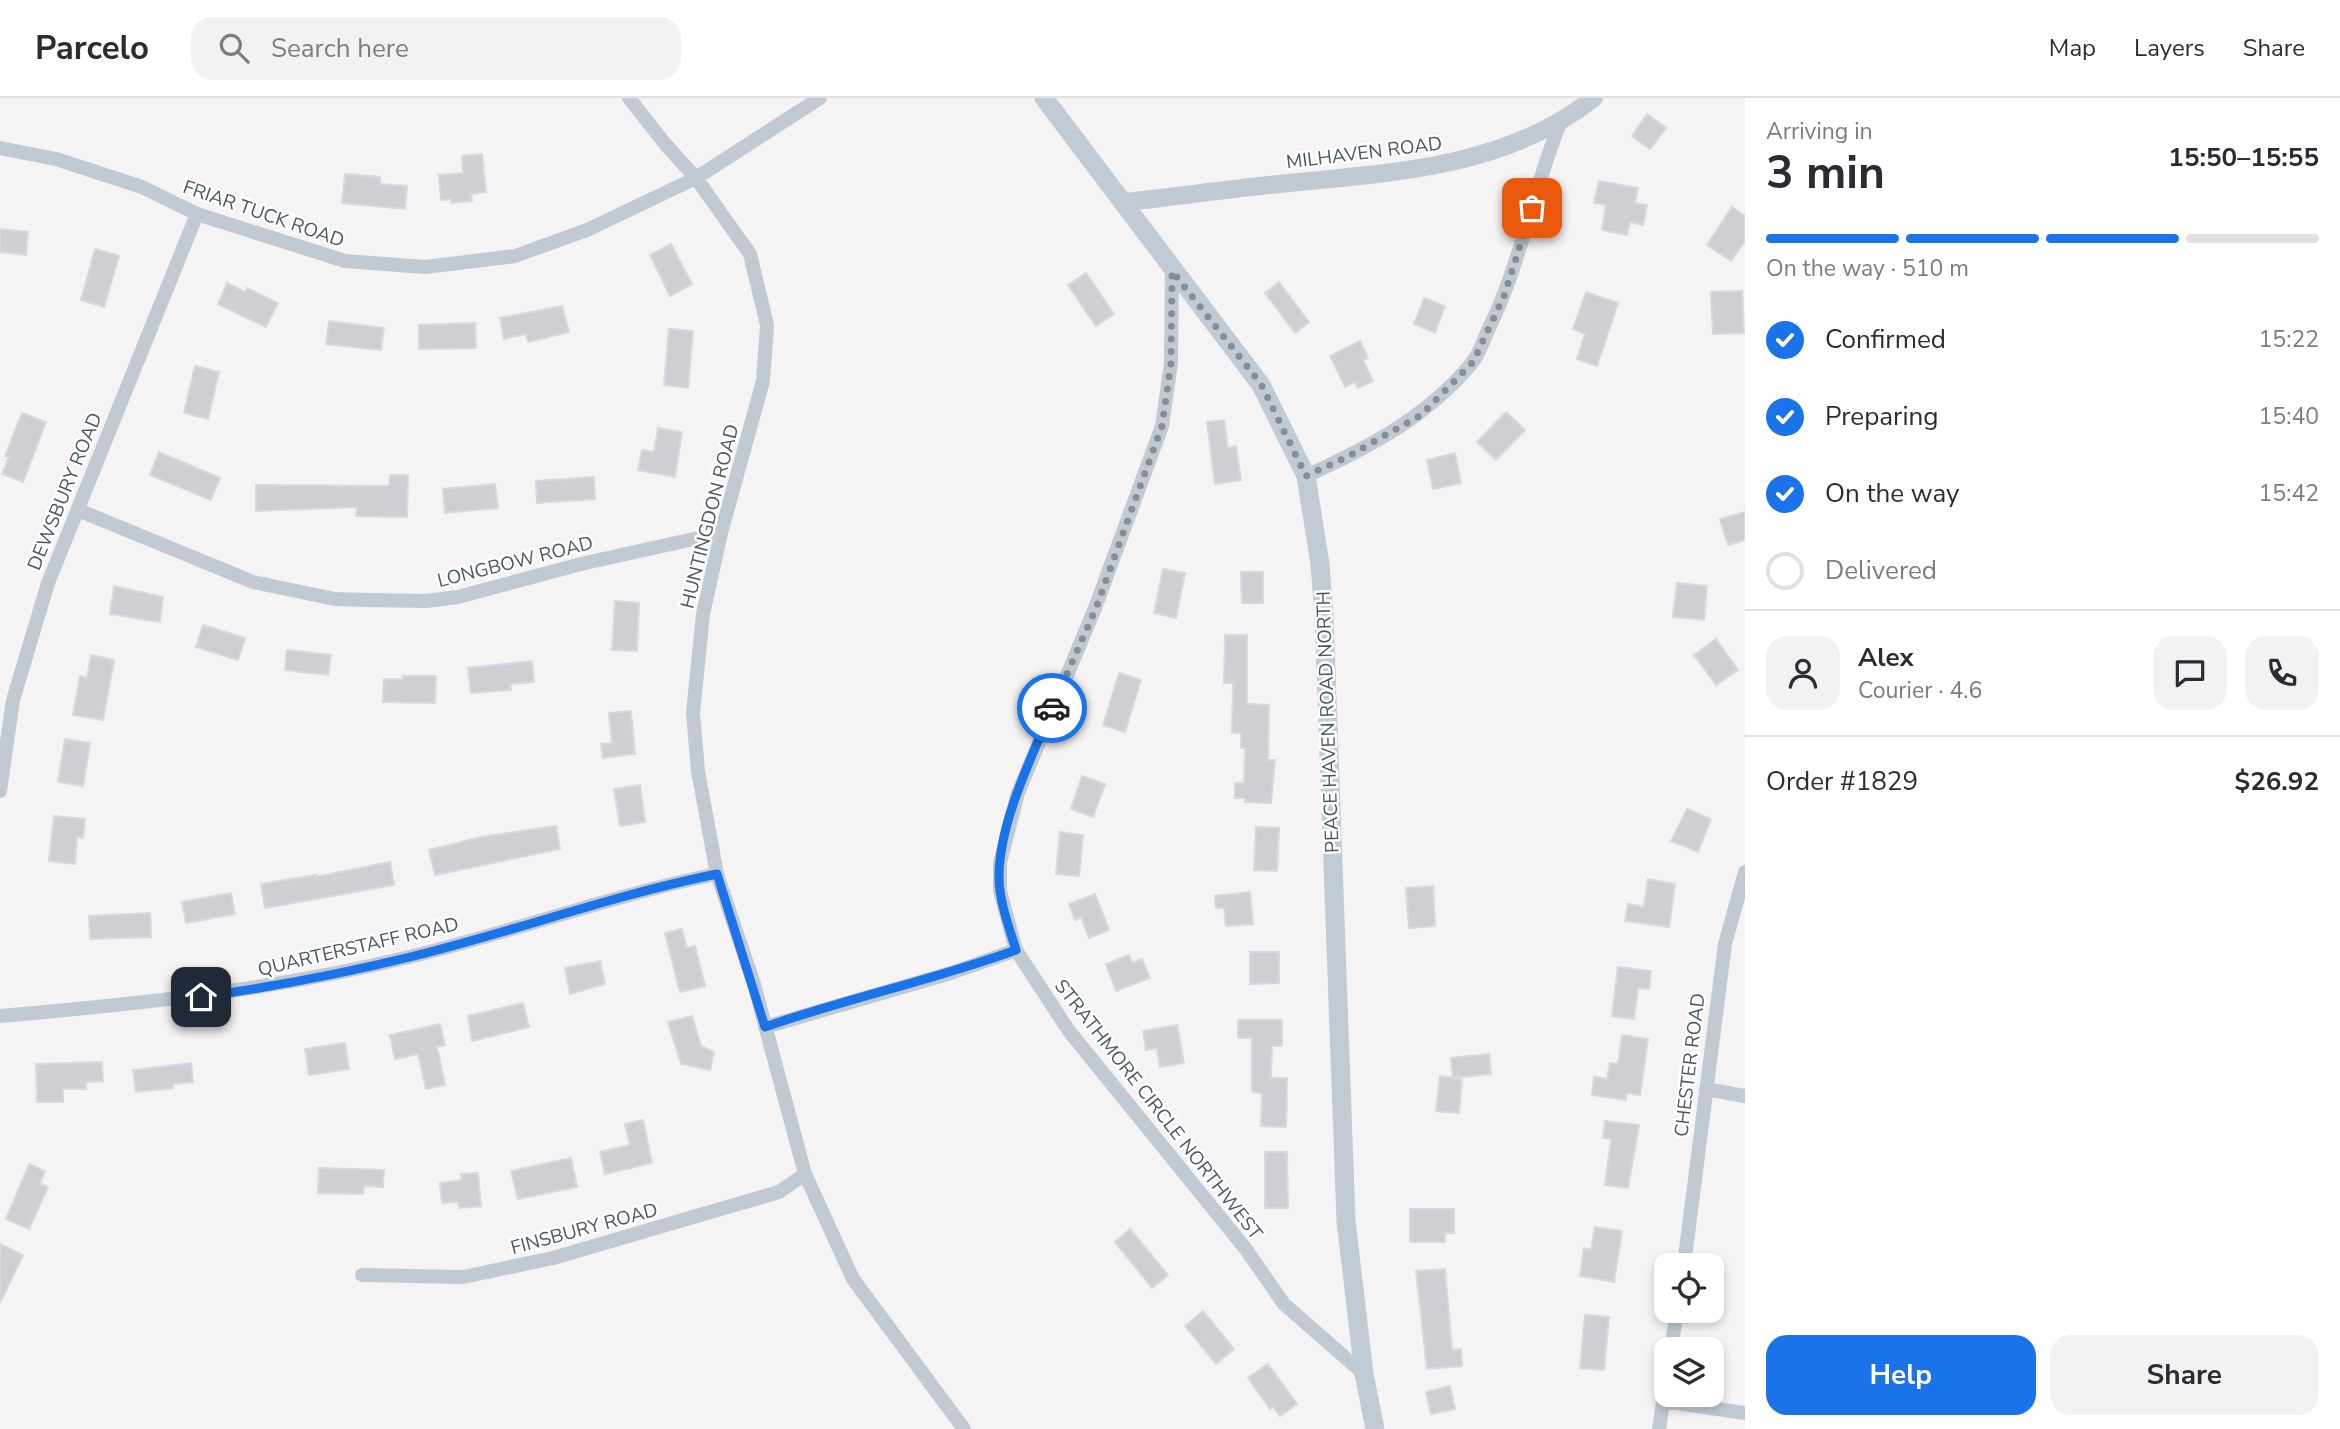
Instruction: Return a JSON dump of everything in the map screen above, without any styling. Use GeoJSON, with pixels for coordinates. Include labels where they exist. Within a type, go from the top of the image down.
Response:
{"type":"FeatureCollection","features":[{"type":"Feature","properties":{"kind":"main road","name":"PEACE HAVEN ROAD NORTH"},"geometry":{"type":"LineString","coordinates":[[1044,98],[1125,202],[1172,271],[1261,384],[1306,476],[1320,564],[1324,616],[1340,1114],[1351,1282],[1375,1429]]}},
{"type":"Feature","properties":{"kind":"street","name":"HUNTINGDON ROAD"},"geometry":{"type":"LineString","coordinates":[[629,98],[696,178],[750,254],[767,325],[763,381],[721,533],[703,614],[693,713],[698,771],[717,874],[765,1027],[805,1174],[853,1279],[964,1429]]}},
{"type":"Feature","properties":{"kind":"street","name":"FRIAR TUCK ROAD"},"geometry":{"type":"LineString","coordinates":[[0,148],[56,159],[142,187],[197,215],[345,261],[425,267],[515,256],[587,230],[696,178],[820,98]]}},
{"type":"Feature","properties":{"kind":"street","name":"MILHAVEN ROAD"},"geometry":{"type":"LineString","coordinates":[[1125,202],[1404,171],[1469,159],[1528,138],[1562,121],[1594,98]]}},
{"type":"Feature","properties":{"kind":"street"},"geometry":{"type":"LineString","coordinates":[[1306,476],[1347,457],[1421,415],[1473,362],[1504,296],[1542,168],[1562,121]]}},
{"type":"Feature","properties":{"kind":"street","name":"DEWSBURY ROAD"},"geometry":{"type":"LineString","coordinates":[[0,791],[13,700],[33,625],[197,215]]}},
{"type":"Feature","properties":{"kind":"street","name":"STRATHMORE CIRCLE NORTHWEST"},"geometry":{"type":"LineString","coordinates":[[1172,271],[1171,363],[1162,426],[1096,608],[1018,793],[1006,834],[999,877],[1016,950],[1069,1031],[1245,1248],[1284,1304],[1364,1374]]}},
{"type":"Feature","properties":{"kind":"street","name":"LONGBOW ROAD"},"geometry":{"type":"LineString","coordinates":[[78,510],[253,582],[335,599],[426,601],[458,597],[585,563],[721,533]]}},
{"type":"Feature","properties":{"kind":"street","name":"CHESTER ROAD"},"geometry":{"type":"LineString","coordinates":[[1686,1253],[1725,944],[1745,872]]}},
{"type":"Feature","properties":{"kind":"street","name":"QUARTERSTAFF ROAD"},"geometry":{"type":"LineString","coordinates":[[0,1016],[134,1004],[272,986],[410,957],[666,884],[717,874]]}},
{"type":"Feature","properties":{"kind":"street"},"geometry":{"type":"LineString","coordinates":[[765,1027],[858,998],[951,974],[1016,950]]}},
{"type":"Feature","properties":{"kind":"street"},"geometry":{"type":"LineString","coordinates":[[1706,1089],[1745,1096]]}},
{"type":"Feature","properties":{"kind":"street","name":"FINSBURY ROAD"},"geometry":{"type":"LineString","coordinates":[[362,1275],[463,1277],[553,1258],[779,1192],[805,1174]]}},
{"type":"Feature","properties":{"kind":"street"},"geometry":{"type":"LineString","coordinates":[[1659,1429],[1662,1407]]}},
{"type":"Feature","properties":{"kind":"street"},"geometry":{"type":"LineString","coordinates":[[1708,1407],[1745,1412]]}},
{"type":"Feature","properties":{"kind":"building"},"geometry":{"type":"Polygon","coordinates":[[[1647,114],[1666,128],[1650,149],[1632,136],[1647,114]]]}},
{"type":"Feature","properties":{"kind":"building"},"geometry":{"type":"Polygon","coordinates":[[[482,154],[486,192],[471,194],[472,201],[451,203],[451,199],[441,200],[439,175],[463,173],[462,156],[482,154]]]}},
{"type":"Feature","properties":{"kind":"building"},"geometry":{"type":"Polygon","coordinates":[[[345,174],[380,177],[380,184],[407,186],[405,209],[342,203],[345,174]]]}},
{"type":"Feature","properties":{"kind":"building"},"geometry":{"type":"Polygon","coordinates":[[[1599,181],[1638,188],[1635,203],[1647,205],[1643,225],[1630,222],[1627,235],[1602,230],[1606,205],[1594,203],[1599,181]]]}},
{"type":"Feature","properties":{"kind":"building"},"geometry":{"type":"Polygon","coordinates":[[[1732,207],[1745,216],[1745,241],[1731,261],[1707,245],[1732,207]]]}},
{"type":"Feature","properties":{"kind":"building"},"geometry":{"type":"Polygon","coordinates":[[[0,229],[28,232],[26,255],[0,252],[0,229]]]}},
{"type":"Feature","properties":{"kind":"building"},"geometry":{"type":"Polygon","coordinates":[[[671,244],[692,284],[670,296],[650,255],[671,244]]]}},
{"type":"Feature","properties":{"kind":"building"},"geometry":{"type":"Polygon","coordinates":[[[95,249],[119,256],[104,307],[81,300],[95,249]]]}},
{"type":"Feature","properties":{"kind":"building"},"geometry":{"type":"Polygon","coordinates":[[[1086,273],[1114,314],[1096,326],[1068,285],[1086,273]]]}},
{"type":"Feature","properties":{"kind":"building"},"geometry":{"type":"Polygon","coordinates":[[[1279,282],[1309,322],[1295,333],[1265,293],[1279,282]]]}},
{"type":"Feature","properties":{"kind":"building"},"geometry":{"type":"Polygon","coordinates":[[[227,283],[245,292],[247,288],[278,303],[266,327],[218,304],[227,283]]]}},
{"type":"Feature","properties":{"kind":"building"},"geometry":{"type":"Polygon","coordinates":[[[1742,291],[1744,333],[1713,334],[1711,292],[1742,291]]]}},
{"type":"Feature","properties":{"kind":"building"},"geometry":{"type":"Polygon","coordinates":[[[1586,292],[1618,303],[1597,366],[1577,359],[1585,334],[1573,329],[1586,292]]]}},
{"type":"Feature","properties":{"kind":"building"},"geometry":{"type":"Polygon","coordinates":[[[1424,298],[1445,306],[1435,333],[1414,324],[1424,298]]]}},
{"type":"Feature","properties":{"kind":"building"},"geometry":{"type":"Polygon","coordinates":[[[562,306],[569,332],[528,342],[526,334],[504,339],[500,318],[562,306]]]}},
{"type":"Feature","properties":{"kind":"building"},"geometry":{"type":"Polygon","coordinates":[[[329,321],[384,328],[381,350],[326,344],[329,321]]]}},
{"type":"Feature","properties":{"kind":"building"},"geometry":{"type":"Polygon","coordinates":[[[475,323],[476,348],[419,349],[419,325],[475,323]]]}},
{"type":"Feature","properties":{"kind":"building"},"geometry":{"type":"Polygon","coordinates":[[[669,329],[693,331],[688,388],[664,385],[669,329]]]}},
{"type":"Feature","properties":{"kind":"building"},"geometry":{"type":"Polygon","coordinates":[[[1360,341],[1368,358],[1363,360],[1373,381],[1358,388],[1355,382],[1345,387],[1330,356],[1360,341]]]}},
{"type":"Feature","properties":{"kind":"building"},"geometry":{"type":"Polygon","coordinates":[[[195,366],[219,372],[208,419],[184,413],[195,366]]]}},
{"type":"Feature","properties":{"kind":"building"},"geometry":{"type":"Polygon","coordinates":[[[1506,412],[1525,430],[1496,460],[1477,442],[1506,412]]]}},
{"type":"Feature","properties":{"kind":"building"},"geometry":{"type":"Polygon","coordinates":[[[22,413],[46,422],[23,482],[2,474],[9,457],[5,456],[22,413]]]}},
{"type":"Feature","properties":{"kind":"building"},"geometry":{"type":"Polygon","coordinates":[[[1224,420],[1228,448],[1236,446],[1241,480],[1215,484],[1207,422],[1224,420]]]}},
{"type":"Feature","properties":{"kind":"building"},"geometry":{"type":"Polygon","coordinates":[[[658,428],[682,432],[675,477],[638,470],[642,450],[654,452],[658,428]]]}},
{"type":"Feature","properties":{"kind":"building"},"geometry":{"type":"Polygon","coordinates":[[[159,452],[220,478],[211,500],[150,475],[159,452]]]}},
{"type":"Feature","properties":{"kind":"building"},"geometry":{"type":"Polygon","coordinates":[[[1455,453],[1461,483],[1433,489],[1427,460],[1455,453]]]}},
{"type":"Feature","properties":{"kind":"building"},"geometry":{"type":"Polygon","coordinates":[[[390,475],[408,475],[407,517],[356,516],[357,507],[256,511],[256,485],[389,486],[390,475]]]}},
{"type":"Feature","properties":{"kind":"building"},"geometry":{"type":"Polygon","coordinates":[[[594,477],[595,499],[537,503],[536,481],[594,477]]]}},
{"type":"Feature","properties":{"kind":"building"},"geometry":{"type":"Polygon","coordinates":[[[495,484],[498,508],[445,513],[443,489],[495,484]]]}},
{"type":"Feature","properties":{"kind":"building"},"geometry":{"type":"Polygon","coordinates":[[[1745,512],[1745,540],[1728,545],[1720,519],[1745,512]]]}},
{"type":"Feature","properties":{"kind":"building"},"geometry":{"type":"Polygon","coordinates":[[[1163,569],[1185,573],[1176,618],[1154,613],[1163,569]]]}},
{"type":"Feature","properties":{"kind":"building"},"geometry":{"type":"Polygon","coordinates":[[[1241,572],[1263,572],[1263,603],[1242,603],[1241,572]]]}},
{"type":"Feature","properties":{"kind":"building"},"geometry":{"type":"Polygon","coordinates":[[[1677,583],[1707,586],[1704,620],[1673,617],[1677,583]]]}},
{"type":"Feature","properties":{"kind":"building"},"geometry":{"type":"Polygon","coordinates":[[[114,586],[163,597],[160,622],[110,614],[114,586]]]}},
{"type":"Feature","properties":{"kind":"building"},"geometry":{"type":"Polygon","coordinates":[[[615,601],[639,603],[637,651],[612,650],[615,601]]]}},
{"type":"Feature","properties":{"kind":"building"},"geometry":{"type":"Polygon","coordinates":[[[203,625],[245,638],[238,660],[196,647],[203,625]]]}},
{"type":"Feature","properties":{"kind":"building"},"geometry":{"type":"Polygon","coordinates":[[[1225,635],[1247,635],[1247,704],[1269,705],[1268,760],[1275,760],[1271,803],[1245,802],[1245,798],[1235,798],[1235,783],[1244,783],[1245,748],[1241,748],[1241,733],[1232,733],[1233,683],[1224,683],[1225,635]]]}},
{"type":"Feature","properties":{"kind":"building"},"geometry":{"type":"Polygon","coordinates":[[[1716,639],[1738,670],[1716,685],[1694,655],[1716,639]]]}},
{"type":"Feature","properties":{"kind":"building"},"geometry":{"type":"Polygon","coordinates":[[[287,650],[331,655],[328,675],[285,670],[287,650]]]}},
{"type":"Feature","properties":{"kind":"building"},"geometry":{"type":"Polygon","coordinates":[[[91,655],[114,660],[103,720],[73,715],[80,676],[87,678],[91,655]]]}},
{"type":"Feature","properties":{"kind":"building"},"geometry":{"type":"Polygon","coordinates":[[[532,661],[534,682],[510,684],[511,690],[471,693],[468,668],[532,661]]]}},
{"type":"Feature","properties":{"kind":"building"},"geometry":{"type":"Polygon","coordinates":[[[1119,673],[1141,680],[1125,732],[1103,725],[1119,673]]]}},
{"type":"Feature","properties":{"kind":"building"},"geometry":{"type":"Polygon","coordinates":[[[403,676],[436,676],[435,703],[383,702],[384,679],[403,679],[403,676]]]}},
{"type":"Feature","properties":{"kind":"building"},"geometry":{"type":"Polygon","coordinates":[[[631,711],[635,754],[603,758],[601,744],[612,743],[609,713],[631,711]]]}},
{"type":"Feature","properties":{"kind":"building"},"geometry":{"type":"Polygon","coordinates":[[[65,739],[90,743],[83,786],[58,782],[65,739]]]}},
{"type":"Feature","properties":{"kind":"building"},"geometry":{"type":"Polygon","coordinates":[[[1082,776],[1105,784],[1093,817],[1071,809],[1082,776]]]}},
{"type":"Feature","properties":{"kind":"building"},"geometry":{"type":"Polygon","coordinates":[[[640,785],[645,822],[620,826],[614,789],[640,785]]]}},
{"type":"Feature","properties":{"kind":"building"},"geometry":{"type":"Polygon","coordinates":[[[1687,809],[1711,819],[1698,852],[1671,841],[1687,809]]]}},
{"type":"Feature","properties":{"kind":"building"},"geometry":{"type":"Polygon","coordinates":[[[54,816],[85,819],[83,838],[77,837],[75,864],[49,861],[54,816]]]}},
{"type":"Feature","properties":{"kind":"building"},"geometry":{"type":"Polygon","coordinates":[[[556,826],[560,849],[435,875],[429,850],[481,837],[556,826]]]}},
{"type":"Feature","properties":{"kind":"building"},"geometry":{"type":"Polygon","coordinates":[[[1256,827],[1279,828],[1277,871],[1254,870],[1256,827]]]}},
{"type":"Feature","properties":{"kind":"building"},"geometry":{"type":"Polygon","coordinates":[[[1060,832],[1083,835],[1079,876],[1056,874],[1060,832]]]}},
{"type":"Feature","properties":{"kind":"building"},"geometry":{"type":"Polygon","coordinates":[[[390,862],[394,885],[265,908],[261,884],[316,877],[390,862]]]}},
{"type":"Feature","properties":{"kind":"building"},"geometry":{"type":"Polygon","coordinates":[[[1648,879],[1675,884],[1669,927],[1625,921],[1628,904],[1644,907],[1648,879]]]}},
{"type":"Feature","properties":{"kind":"building"},"geometry":{"type":"Polygon","coordinates":[[[1433,886],[1435,926],[1409,928],[1406,888],[1433,886]]]}},
{"type":"Feature","properties":{"kind":"building"},"geometry":{"type":"Polygon","coordinates":[[[1250,892],[1253,924],[1226,926],[1224,908],[1216,908],[1215,896],[1250,892]]]}},
{"type":"Feature","properties":{"kind":"building"},"geometry":{"type":"Polygon","coordinates":[[[231,893],[235,914],[186,923],[182,902],[231,893]]]}},
{"type":"Feature","properties":{"kind":"building"},"geometry":{"type":"Polygon","coordinates":[[[1095,894],[1109,930],[1089,938],[1081,917],[1075,920],[1069,904],[1095,894]]]}},
{"type":"Feature","properties":{"kind":"building"},"geometry":{"type":"Polygon","coordinates":[[[150,913],[151,937],[90,939],[89,916],[150,913]]]}},
{"type":"Feature","properties":{"kind":"building"},"geometry":{"type":"Polygon","coordinates":[[[682,929],[687,948],[695,946],[705,986],[680,992],[665,933],[682,929]]]}},
{"type":"Feature","properties":{"kind":"building"},"geometry":{"type":"Polygon","coordinates":[[[1250,952],[1279,952],[1279,983],[1250,984],[1250,952]]]}},
{"type":"Feature","properties":{"kind":"building"},"geometry":{"type":"Polygon","coordinates":[[[1129,955],[1132,963],[1142,959],[1150,978],[1116,991],[1106,964],[1129,955]]]}},
{"type":"Feature","properties":{"kind":"building"},"geometry":{"type":"Polygon","coordinates":[[[600,961],[605,984],[570,994],[565,968],[600,961]]]}},
{"type":"Feature","properties":{"kind":"building"},"geometry":{"type":"Polygon","coordinates":[[[1618,967],[1651,971],[1649,989],[1638,988],[1634,1019],[1612,1016],[1618,967]]]}},
{"type":"Feature","properties":{"kind":"building"},"geometry":{"type":"Polygon","coordinates":[[[523,1003],[529,1027],[472,1041],[468,1016],[523,1003]]]}},
{"type":"Feature","properties":{"kind":"building"},"geometry":{"type":"Polygon","coordinates":[[[692,1016],[701,1046],[714,1052],[710,1070],[681,1064],[668,1022],[692,1016]]]}},
{"type":"Feature","properties":{"kind":"building"},"geometry":{"type":"Polygon","coordinates":[[[1238,1020],[1282,1020],[1282,1046],[1272,1046],[1271,1078],[1287,1078],[1286,1127],[1261,1126],[1262,1093],[1252,1092],[1252,1038],[1238,1038],[1238,1020]]]}},
{"type":"Feature","properties":{"kind":"building"},"geometry":{"type":"Polygon","coordinates":[[[440,1024],[445,1045],[437,1047],[445,1085],[426,1089],[418,1054],[395,1059],[390,1035],[440,1024]]]}},
{"type":"Feature","properties":{"kind":"building"},"geometry":{"type":"Polygon","coordinates":[[[1177,1025],[1184,1063],[1160,1067],[1157,1048],[1146,1050],[1143,1031],[1177,1025]]]}},
{"type":"Feature","properties":{"kind":"building"},"geometry":{"type":"Polygon","coordinates":[[[1622,1035],[1648,1039],[1640,1095],[1626,1093],[1626,1100],[1592,1095],[1594,1077],[1607,1079],[1610,1063],[1618,1064],[1622,1035]]]}},
{"type":"Feature","properties":{"kind":"building"},"geometry":{"type":"Polygon","coordinates":[[[345,1043],[349,1069],[309,1075],[305,1049],[345,1043]]]}},
{"type":"Feature","properties":{"kind":"building"},"geometry":{"type":"Polygon","coordinates":[[[1489,1054],[1491,1074],[1453,1078],[1451,1058],[1489,1054]]]}},
{"type":"Feature","properties":{"kind":"building"},"geometry":{"type":"Polygon","coordinates":[[[102,1062],[103,1081],[86,1082],[86,1089],[63,1089],[63,1102],[37,1102],[36,1064],[102,1062]]]}},
{"type":"Feature","properties":{"kind":"building"},"geometry":{"type":"Polygon","coordinates":[[[191,1063],[193,1082],[173,1084],[173,1088],[136,1092],[133,1070],[191,1063]]]}},
{"type":"Feature","properties":{"kind":"building"},"geometry":{"type":"Polygon","coordinates":[[[1440,1076],[1462,1079],[1459,1113],[1436,1111],[1440,1076]]]}},
{"type":"Feature","properties":{"kind":"building"},"geometry":{"type":"Polygon","coordinates":[[[643,1120],[652,1163],[605,1174],[600,1152],[630,1145],[625,1124],[643,1120]]]}},
{"type":"Feature","properties":{"kind":"building"},"geometry":{"type":"Polygon","coordinates":[[[1605,1121],[1639,1125],[1628,1188],[1605,1185],[1611,1139],[1603,1138],[1605,1121]]]}},
{"type":"Feature","properties":{"kind":"building"},"geometry":{"type":"Polygon","coordinates":[[[1265,1152],[1287,1152],[1288,1208],[1265,1208],[1265,1152]]]}},
{"type":"Feature","properties":{"kind":"building"},"geometry":{"type":"Polygon","coordinates":[[[571,1158],[577,1187],[518,1199],[511,1171],[571,1158]]]}},
{"type":"Feature","properties":{"kind":"building"},"geometry":{"type":"Polygon","coordinates":[[[29,1164],[45,1171],[40,1183],[48,1187],[29,1229],[6,1219],[29,1164]]]}},
{"type":"Feature","properties":{"kind":"building"},"geometry":{"type":"Polygon","coordinates":[[[319,1168],[384,1170],[383,1187],[364,1186],[363,1194],[318,1193],[319,1168]]]}},
{"type":"Feature","properties":{"kind":"building"},"geometry":{"type":"Polygon","coordinates":[[[478,1173],[481,1206],[459,1208],[458,1202],[442,1203],[440,1183],[462,1180],[461,1174],[478,1173]]]}},
{"type":"Feature","properties":{"kind":"building"},"geometry":{"type":"Polygon","coordinates":[[[1410,1209],[1454,1209],[1454,1233],[1445,1233],[1445,1242],[1410,1242],[1410,1209]]]}},
{"type":"Feature","properties":{"kind":"building"},"geometry":{"type":"Polygon","coordinates":[[[1595,1227],[1622,1231],[1614,1282],[1580,1276],[1584,1248],[1591,1250],[1595,1227]]]}},
{"type":"Feature","properties":{"kind":"building"},"geometry":{"type":"Polygon","coordinates":[[[1130,1229],[1168,1275],[1152,1288],[1115,1242],[1130,1229]]]}},
{"type":"Feature","properties":{"kind":"building"},"geometry":{"type":"Polygon","coordinates":[[[0,1244],[23,1255],[0,1303],[0,1244]]]}},
{"type":"Feature","properties":{"kind":"building"},"geometry":{"type":"Polygon","coordinates":[[[1445,1269],[1452,1350],[1461,1349],[1462,1366],[1427,1369],[1416,1271],[1445,1269]]]}},
{"type":"Feature","properties":{"kind":"building"},"geometry":{"type":"Polygon","coordinates":[[[1203,1311],[1234,1349],[1216,1364],[1185,1326],[1203,1311]]]}},
{"type":"Feature","properties":{"kind":"building"},"geometry":{"type":"Polygon","coordinates":[[[1585,1315],[1609,1317],[1604,1370],[1580,1368],[1585,1315]]]}},
{"type":"Feature","properties":{"kind":"building"},"geometry":{"type":"Polygon","coordinates":[[[1268,1364],[1297,1404],[1280,1416],[1273,1406],[1270,1409],[1248,1378],[1268,1364]]]}},
{"type":"Feature","properties":{"kind":"building"},"geometry":{"type":"Polygon","coordinates":[[[1450,1386],[1455,1409],[1431,1414],[1426,1392],[1450,1386]]]}},
{"type":"Feature","properties":{"kind":"way so far"},"geometry":{"type":"LineString","coordinates":[[1052,708],[1096,608],[1162,426],[1168,399],[1171,363],[1172,271],[1226,336],[1261,384],[1306,476],[1347,457],[1421,415],[1473,362],[1504,296],[1532,208]]}},
{"type":"Feature","properties":{"kind":"route"},"geometry":{"type":"LineString","coordinates":[[201,997],[272,986],[410,957],[666,884],[717,874],[754,984],[765,1027],[805,1013],[951,974],[1016,950],[1000,891],[1000,863],[1018,793],[1052,708]]}}]}
